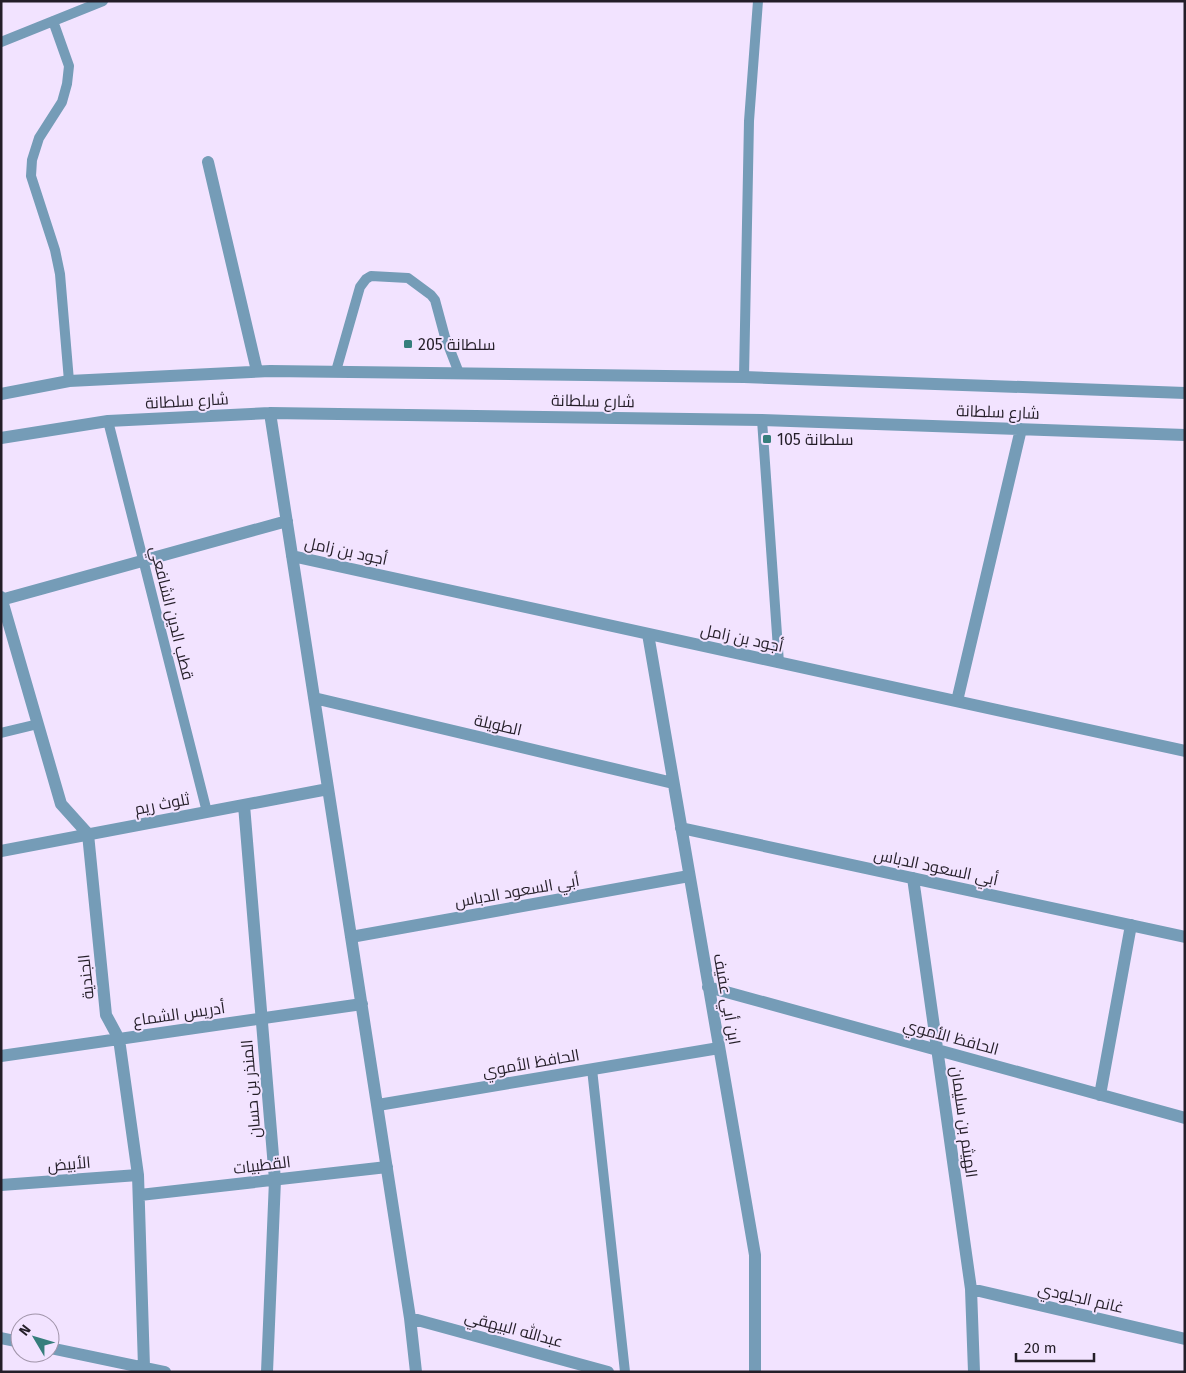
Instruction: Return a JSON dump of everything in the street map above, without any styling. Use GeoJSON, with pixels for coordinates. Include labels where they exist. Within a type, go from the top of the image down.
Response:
{"type":"FeatureCollection","features":[{"type":"Feature","properties":{"kind":"street"},"geometry":{"type":"LineString","coordinates":[[208,162],[258,371]]}},
{"type":"Feature","properties":{"kind":"street","name":"شارع سلطانة"},"geometry":{"type":"LineString","coordinates":[[1,394],[69,381],[258,371],[744,377],[1185,393]]}},
{"type":"Feature","properties":{"kind":"street","name":"شارع سلطانة"},"geometry":{"type":"LineString","coordinates":[[1,438],[108,421],[270,413],[762,420],[1185,435]]}},
{"type":"Feature","properties":{"kind":"street"},"geometry":{"type":"LineString","coordinates":[[270,413],[378,1105],[410,1318],[416,1372]]}},
{"type":"Feature","properties":{"kind":"street"},"geometry":{"type":"LineString","coordinates":[[957,702],[1022,429]]}},
{"type":"Feature","properties":{"kind":"street","name":"أجود بن زامل"},"geometry":{"type":"LineString","coordinates":[[2,599],[287,521]]}},
{"type":"Feature","properties":{"kind":"street","name":"أجود بن زامل"},"geometry":{"type":"LineString","coordinates":[[292,556],[1185,751]]}},
{"type":"Feature","properties":{"kind":"street"},"geometry":{"type":"LineString","coordinates":[[2,599],[62,804],[88,834]]}},
{"type":"Feature","properties":{"kind":"street","name":"ابن أبي عفيف"},"geometry":{"type":"LineString","coordinates":[[648,634],[755,1255],[755,1372]]}},
{"type":"Feature","properties":{"kind":"street","name":"الطويلة"},"geometry":{"type":"LineString","coordinates":[[314,698],[673,783]]}},
{"type":"Feature","properties":{"kind":"street","name":"ثلوث ريم"},"geometry":{"type":"LineString","coordinates":[[1,850],[328,789]]}},
{"type":"Feature","properties":{"kind":"street","name":"المنذر بن حسان"},"geometry":{"type":"LineString","coordinates":[[244,804],[275,1180],[267,1372]]}},
{"type":"Feature","properties":{"kind":"street","name":"أبي السعود الدباس"},"geometry":{"type":"LineString","coordinates":[[681,828],[1185,937]]}},
{"type":"Feature","properties":{"kind":"street","name":"الجندية"},"geometry":{"type":"LineString","coordinates":[[88,834],[106,1015],[118,1039],[138,1174],[144,1368]]}},
{"type":"Feature","properties":{"kind":"street","name":"أبي السعود الدباس"},"geometry":{"type":"LineString","coordinates":[[351,938],[689,876]]}},
{"type":"Feature","properties":{"kind":"street","name":"الهيثم بن سليمان"},"geometry":{"type":"LineString","coordinates":[[913,878],[971,1288],[974,1372]]}},
{"type":"Feature","properties":{"kind":"street"},"geometry":{"type":"LineString","coordinates":[[1100,1095],[1131,925]]}},
{"type":"Feature","properties":{"kind":"street","name":"الحافظ الأموي"},"geometry":{"type":"LineString","coordinates":[[708,987],[1185,1118]]}},
{"type":"Feature","properties":{"kind":"street","name":"أدريس الشماع"},"geometry":{"type":"LineString","coordinates":[[1,1056],[362,1004]]}},
{"type":"Feature","properties":{"kind":"street","name":"الحافظ الأموي"},"geometry":{"type":"LineString","coordinates":[[378,1105],[719,1048]]}},
{"type":"Feature","properties":{"kind":"street","name":"القطبيات"},"geometry":{"type":"LineString","coordinates":[[140,1195],[387,1167]]}},
{"type":"Feature","properties":{"kind":"street","name":"الأبيض"},"geometry":{"type":"LineString","coordinates":[[1,1185],[138,1174]]}},
{"type":"Feature","properties":{"kind":"street","name":"غانم الجلودي"},"geometry":{"type":"LineString","coordinates":[[971,1288],[1185,1339]]}},
{"type":"Feature","properties":{"kind":"street","name":"عبدالله البيهقي"},"geometry":{"type":"LineString","coordinates":[[410,1318],[589,1369],[608,1372]]}},
{"type":"Feature","properties":{"kind":"street"},"geometry":{"type":"LineString","coordinates":[[60,1350],[165,1372]]}},
{"type":"Feature","properties":{"kind":"lane"},"geometry":{"type":"LineString","coordinates":[[1,42],[103,1]]}},
{"type":"Feature","properties":{"kind":"lane"},"geometry":{"type":"LineString","coordinates":[[744,377],[749,121],[758,1]]}},
{"type":"Feature","properties":{"kind":"lane"},"geometry":{"type":"LineString","coordinates":[[53,21],[68,66],[67,84],[62,102],[39,138],[32,160],[31,176],[55,250],[60,274],[69,381]]}},
{"type":"Feature","properties":{"kind":"lane"},"geometry":{"type":"LineString","coordinates":[[336,371],[360,287],[371,276],[408,278],[431,295],[435,300],[445,337],[459,373]]}},
{"type":"Feature","properties":{"kind":"lane"},"geometry":{"type":"LineString","coordinates":[[762,420],[779,662]]}},
{"type":"Feature","properties":{"kind":"lane","name":"قطب الدين الشافعي"},"geometry":{"type":"LineString","coordinates":[[108,421],[206,812]]}},
{"type":"Feature","properties":{"kind":"lane"},"geometry":{"type":"LineString","coordinates":[[1,733],[38,724]]}},
{"type":"Feature","properties":{"kind":"lane"},"geometry":{"type":"LineString","coordinates":[[592,1069],[625,1372]]}},
{"type":"Feature","properties":{"kind":"place","name":"سلطانة 205"},"geometry":{"type":"Point","coordinates":[408,344]}},
{"type":"Feature","properties":{"kind":"place","name":"سلطانة 105"},"geometry":{"type":"Point","coordinates":[767,439]}}]}
